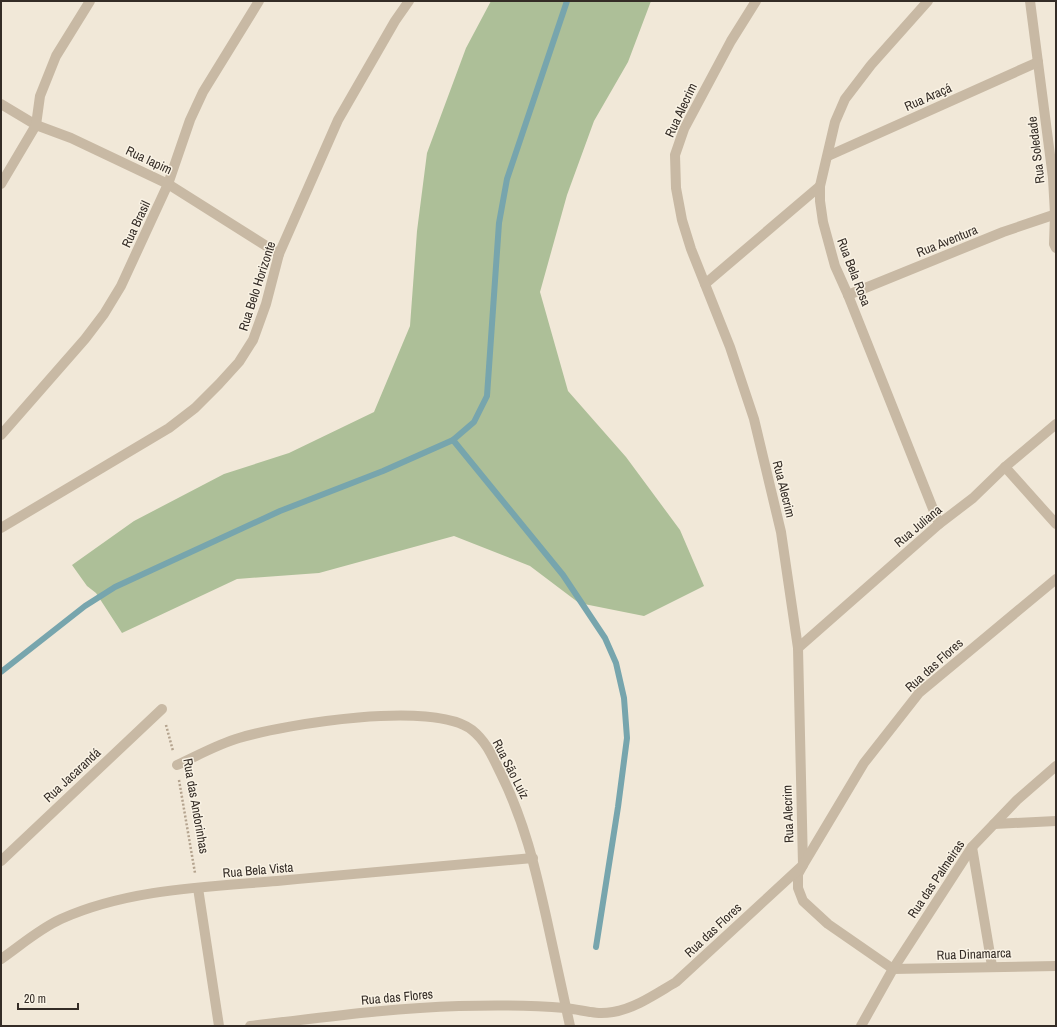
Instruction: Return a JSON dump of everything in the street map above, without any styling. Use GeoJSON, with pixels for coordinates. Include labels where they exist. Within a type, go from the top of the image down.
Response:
{"type":"FeatureCollection","features":[{"type":"Feature","properties":{"kind":"street"},"geometry":{"type":"LineString","coordinates":[[1,184],[36,125],[40,96],[56,56],[90,1]]}},
{"type":"Feature","properties":{"kind":"street","name":"Rua Brasil"},"geometry":{"type":"LineString","coordinates":[[1,435],[85,339],[104,314],[121,286],[168,184],[190,120],[203,92],[259,1]]}},
{"type":"Feature","properties":{"kind":"street","name":"Rua Belo Horizonte"},"geometry":{"type":"LineString","coordinates":[[1,528],[169,428],[195,408],[220,384],[239,362],[253,340],[266,304],[279,254],[338,120],[395,21],[410,1]]}},
{"type":"Feature","properties":{"kind":"street","name":"Rua Alecrim"},"geometry":{"type":"LineString","coordinates":[[756,1],[731,41],[684,129],[675,155],[676,188],[682,220],[739,373],[754,420],[781,532],[798,648],[803,865],[798,874],[798,888],[803,901],[828,924],[893,969]]}},
{"type":"Feature","properties":{"kind":"street","name":"Rua Bela Rosa"},"geometry":{"type":"LineString","coordinates":[[928,1],[871,65],[845,99],[836,122],[820,186],[823,222],[835,266],[940,524]]}},
{"type":"Feature","properties":{"kind":"street","name":"Rua Soledade"},"geometry":{"type":"LineString","coordinates":[[1030,1],[1056,214],[1054,244],[1056,248]]}},
{"type":"Feature","properties":{"kind":"street","name":"Rua Araçá"},"geometry":{"type":"LineString","coordinates":[[828,156],[1038,62]]}},
{"type":"Feature","properties":{"kind":"street","name":"Rua Iapim"},"geometry":{"type":"LineString","coordinates":[[1,104],[36,125],[71,138],[168,184],[279,254]]}},
{"type":"Feature","properties":{"kind":"street"},"geometry":{"type":"LineString","coordinates":[[705,284],[820,186]]}},
{"type":"Feature","properties":{"kind":"street","name":"Rua Aventura"},"geometry":{"type":"LineString","coordinates":[[848,295],[1003,232],[1056,214]]}},
{"type":"Feature","properties":{"kind":"street","name":"Rua Juliana"},"geometry":{"type":"LineString","coordinates":[[798,648],[940,524],[973,498],[1005,467],[1056,424]]}},
{"type":"Feature","properties":{"kind":"street"},"geometry":{"type":"LineString","coordinates":[[1005,467],[1056,524]]}},
{"type":"Feature","properties":{"kind":"street","name":"Rua das Flores"},"geometry":{"type":"LineString","coordinates":[[250,1026],[398,1009],[460,1006],[566,1008],[595,1014],[615,1012],[634,1006],[676,982],[803,865],[864,763],[919,693],[1056,579]]}},
{"type":"Feature","properties":{"kind":"street","name":"Rua Jacarandá"},"geometry":{"type":"LineString","coordinates":[[1,861],[162,709]]}},
{"type":"Feature","properties":{"kind":"street","name":"Rua São Luíz"},"geometry":{"type":"LineString","coordinates":[[176,765],[238,738],[276,728],[329,720],[389,716],[444,719],[459,723],[471,730],[490,750],[513,798],[533,858],[570,1026]]}},
{"type":"Feature","properties":{"kind":"street","name":"Rua das Palmeiras"},"geometry":{"type":"LineString","coordinates":[[861,1026],[893,969],[972,847],[1017,800],[1056,766]]}},
{"type":"Feature","properties":{"kind":"street"},"geometry":{"type":"LineString","coordinates":[[994,824],[1056,821]]}},
{"type":"Feature","properties":{"kind":"street"},"geometry":{"type":"LineString","coordinates":[[972,847],[992,966]]}},
{"type":"Feature","properties":{"kind":"street","name":"Rua Bela Vista"},"geometry":{"type":"LineString","coordinates":[[1,960],[30,938],[60,919],[95,907],[135,896],[198,888],[533,858]]}},
{"type":"Feature","properties":{"kind":"street"},"geometry":{"type":"LineString","coordinates":[[198,888],[219,1026]]}},
{"type":"Feature","properties":{"kind":"street","name":"Rua Dinamarca"},"geometry":{"type":"LineString","coordinates":[[893,969],[1056,966]]}},
{"type":"Feature","properties":{"kind":"path","name":"Rua das Andorinhas"},"geometry":{"type":"LineString","coordinates":[[162,709],[176,765],[198,888]]}},
{"type":"Feature","properties":{"kind":"green space"},"geometry":{"type":"Polygon","coordinates":[[[491,1],[651,1],[628,62],[594,121],[567,195],[540,292],[568,391],[626,457],[680,530],[704,586],[644,616],[579,603],[530,566],[454,536],[319,573],[237,579],[122,633],[96,593],[87,586],[72,565],[134,521],[224,474],[289,453],[374,412],[410,326],[417,231],[427,153],[466,48],[491,1]]]}},
{"type":"Feature","properties":{"kind":"waterway"},"geometry":{"type":"LineString","coordinates":[[1,672],[85,606],[115,587],[280,511],[383,471],[453,440],[474,422],[487,396],[499,223],[507,179],[567,1]]}},
{"type":"Feature","properties":{"kind":"waterway"},"geometry":{"type":"LineString","coordinates":[[453,440],[563,575],[605,638],[616,663],[624,698],[627,738],[618,807],[596,947]]}}]}
